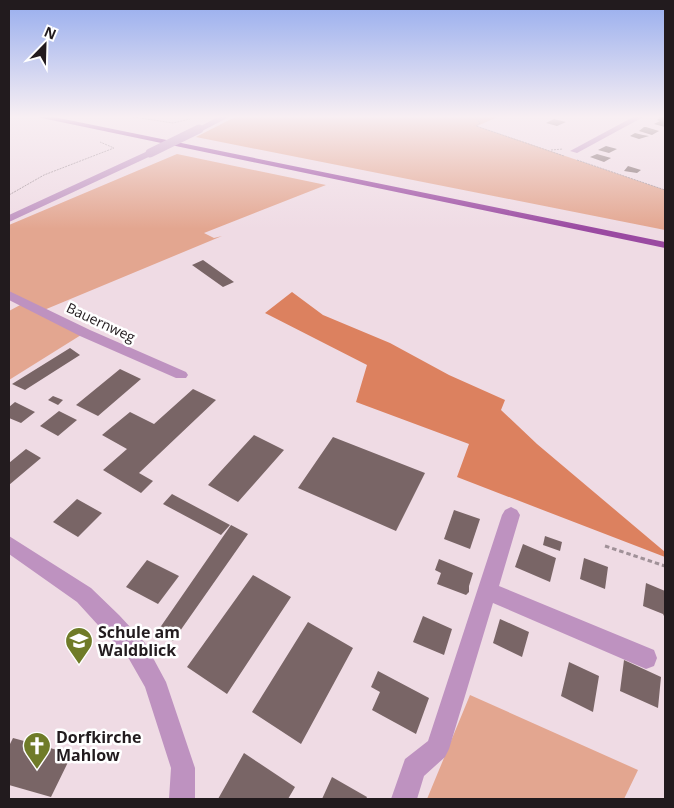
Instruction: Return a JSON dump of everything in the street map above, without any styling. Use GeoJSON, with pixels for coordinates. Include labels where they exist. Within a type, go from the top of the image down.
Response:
{"type":"FeatureCollection","features":[{"type":"Feature","properties":{"kind":"main road"},"geometry":{"type":"LineString","coordinates":[[220,154],[665,245]]}},
{"type":"Feature","properties":{"kind":"main road"},"geometry":{"type":"LineString","coordinates":[[257,154],[665,235]]}},
{"type":"Feature","properties":{"kind":"street"},"geometry":{"type":"LineString","coordinates":[[9,219],[148,154]]}},
{"type":"Feature","properties":{"kind":"street","name":"Bauernweg"},"geometry":{"type":"LineString","coordinates":[[9,295],[85,333],[181,375]]}},
{"type":"Feature","properties":{"kind":"street"},"geometry":{"type":"LineString","coordinates":[[404,799],[414,768],[436,749],[511,515]]}},
{"type":"Feature","properties":{"kind":"street"},"geometry":{"type":"LineString","coordinates":[[9,544],[84,595],[112,622],[137,651],[154,682],[183,768],[182,799]]}},
{"type":"Feature","properties":{"kind":"street"},"geometry":{"type":"LineString","coordinates":[[486,590],[646,658]]}},
{"type":"Feature","properties":{"kind":"path"},"geometry":{"type":"LineString","coordinates":[[9,195],[44,174],[99,154]]}},
{"type":"Feature","properties":{"kind":"path"},"geometry":{"type":"LineString","coordinates":[[605,546],[665,566]]}},
{"type":"Feature","properties":{"kind":"shaded area"},"geometry":{"type":"Polygon","coordinates":[[[177,154],[326,185],[204,233],[214,238],[222,236],[44,310],[9,292],[9,225],[177,154]]]}},
{"type":"Feature","properties":{"kind":"shaded area"},"geometry":{"type":"Polygon","coordinates":[[[280,154],[558,154],[665,190],[665,230],[280,154]]]}},
{"type":"Feature","properties":{"kind":"shaded area"},"geometry":{"type":"Polygon","coordinates":[[[292,292],[323,315],[390,343],[449,375],[505,400],[501,410],[537,444],[665,552],[665,557],[457,477],[469,444],[356,402],[367,365],[265,313],[292,292]]]}},
{"type":"Feature","properties":{"kind":"shaded area"},"geometry":{"type":"Polygon","coordinates":[[[22,304],[81,335],[9,380],[9,311],[22,304]]]}},
{"type":"Feature","properties":{"kind":"shaded area"},"geometry":{"type":"Polygon","coordinates":[[[470,695],[638,770],[624,799],[427,799],[470,695]]]}},
{"type":"Feature","properties":{"kind":"building"},"geometry":{"type":"Polygon","coordinates":[[[597,154],[611,158],[604,162],[590,157],[597,154]]]}},
{"type":"Feature","properties":{"kind":"building"},"geometry":{"type":"Polygon","coordinates":[[[628,166],[641,170],[637,173],[624,171],[628,166]]]}},
{"type":"Feature","properties":{"kind":"building"},"geometry":{"type":"Polygon","coordinates":[[[203,260],[234,282],[223,287],[192,265],[203,260]]]}},
{"type":"Feature","properties":{"kind":"building"},"geometry":{"type":"Polygon","coordinates":[[[70,348],[80,355],[25,390],[12,384],[70,348]]]}},
{"type":"Feature","properties":{"kind":"building"},"geometry":{"type":"Polygon","coordinates":[[[120,369],[141,379],[98,416],[76,405],[120,369]]]}},
{"type":"Feature","properties":{"kind":"building"},"geometry":{"type":"Polygon","coordinates":[[[193,389],[216,400],[139,473],[153,481],[141,493],[103,470],[127,449],[102,435],[130,412],[154,424],[193,389]]]}},
{"type":"Feature","properties":{"kind":"building"},"geometry":{"type":"Polygon","coordinates":[[[53,396],[63,400],[58,405],[48,400],[53,396]]]}},
{"type":"Feature","properties":{"kind":"building"},"geometry":{"type":"Polygon","coordinates":[[[15,402],[35,412],[21,423],[9,418],[9,407],[15,402]]]}},
{"type":"Feature","properties":{"kind":"building"},"geometry":{"type":"Polygon","coordinates":[[[59,411],[77,420],[58,436],[40,426],[59,411]]]}},
{"type":"Feature","properties":{"kind":"building"},"geometry":{"type":"Polygon","coordinates":[[[254,435],[284,450],[238,502],[208,485],[254,435]]]}},
{"type":"Feature","properties":{"kind":"building"},"geometry":{"type":"Polygon","coordinates":[[[333,437],[425,473],[396,531],[298,488],[333,437]]]}},
{"type":"Feature","properties":{"kind":"building"},"geometry":{"type":"Polygon","coordinates":[[[26,449],[41,458],[9,485],[9,463],[26,449]]]}},
{"type":"Feature","properties":{"kind":"building"},"geometry":{"type":"Polygon","coordinates":[[[172,494],[230,525],[221,535],[163,504],[172,494]]]}},
{"type":"Feature","properties":{"kind":"building"},"geometry":{"type":"Polygon","coordinates":[[[77,499],[102,513],[78,537],[53,522],[77,499]]]}},
{"type":"Feature","properties":{"kind":"building"},"geometry":{"type":"Polygon","coordinates":[[[454,510],[480,519],[470,549],[444,539],[454,510]]]}},
{"type":"Feature","properties":{"kind":"building"},"geometry":{"type":"Polygon","coordinates":[[[231,525],[248,534],[173,641],[157,632],[231,525]]]}},
{"type":"Feature","properties":{"kind":"building"},"geometry":{"type":"Polygon","coordinates":[[[545,536],[562,542],[560,551],[543,545],[545,536]]]}},
{"type":"Feature","properties":{"kind":"building"},"geometry":{"type":"Polygon","coordinates":[[[523,544],[556,558],[550,582],[515,567],[523,544]]]}},
{"type":"Feature","properties":{"kind":"building"},"geometry":{"type":"Polygon","coordinates":[[[584,558],[608,567],[605,589],[580,579],[584,558]]]}},
{"type":"Feature","properties":{"kind":"building"},"geometry":{"type":"Polygon","coordinates":[[[439,559],[473,573],[469,592],[466,595],[437,584],[441,573],[435,570],[439,559]]]}},
{"type":"Feature","properties":{"kind":"building"},"geometry":{"type":"Polygon","coordinates":[[[147,560],[179,576],[158,604],[126,587],[147,560]]]}},
{"type":"Feature","properties":{"kind":"building"},"geometry":{"type":"Polygon","coordinates":[[[253,575],[291,597],[227,694],[187,667],[253,575]]]}},
{"type":"Feature","properties":{"kind":"building"},"geometry":{"type":"Polygon","coordinates":[[[646,583],[665,591],[665,618],[663,614],[643,606],[646,583]]]}},
{"type":"Feature","properties":{"kind":"building"},"geometry":{"type":"Polygon","coordinates":[[[423,616],[452,629],[444,655],[413,642],[423,616]]]}},
{"type":"Feature","properties":{"kind":"building"},"geometry":{"type":"Polygon","coordinates":[[[500,619],[529,632],[522,657],[493,643],[500,619]]]}},
{"type":"Feature","properties":{"kind":"building"},"geometry":{"type":"Polygon","coordinates":[[[308,622],[353,648],[301,744],[252,712],[308,622]]]}},
{"type":"Feature","properties":{"kind":"building"},"geometry":{"type":"Polygon","coordinates":[[[624,660],[661,677],[658,708],[620,691],[624,660]]]}},
{"type":"Feature","properties":{"kind":"building"},"geometry":{"type":"Polygon","coordinates":[[[569,662],[599,676],[593,712],[561,696],[569,662]]]}},
{"type":"Feature","properties":{"kind":"building"},"geometry":{"type":"Polygon","coordinates":[[[378,671],[429,698],[416,734],[372,710],[380,692],[371,687],[378,671]]]}},
{"type":"Feature","properties":{"kind":"building","name":"Dorfkirche Mahlow"},"geometry":{"type":"Polygon","coordinates":[[[13,738],[72,754],[51,797],[9,785],[9,746],[13,738]]]}},
{"type":"Feature","properties":{"kind":"building"},"geometry":{"type":"Polygon","coordinates":[[[244,753],[295,787],[288,799],[218,799],[244,753]]]}},
{"type":"Feature","properties":{"kind":"building"},"geometry":{"type":"Polygon","coordinates":[[[332,777],[367,797],[366,799],[322,799],[332,777]]]}},
{"type":"Feature","properties":{"kind":"place","name":"Schule am Waldblick"},"geometry":{"type":"Point","coordinates":[79,665]}},
{"type":"Feature","properties":{"kind":"place","name":"Dorfkirche Mahlow"},"geometry":{"type":"Point","coordinates":[37,770]}}]}
